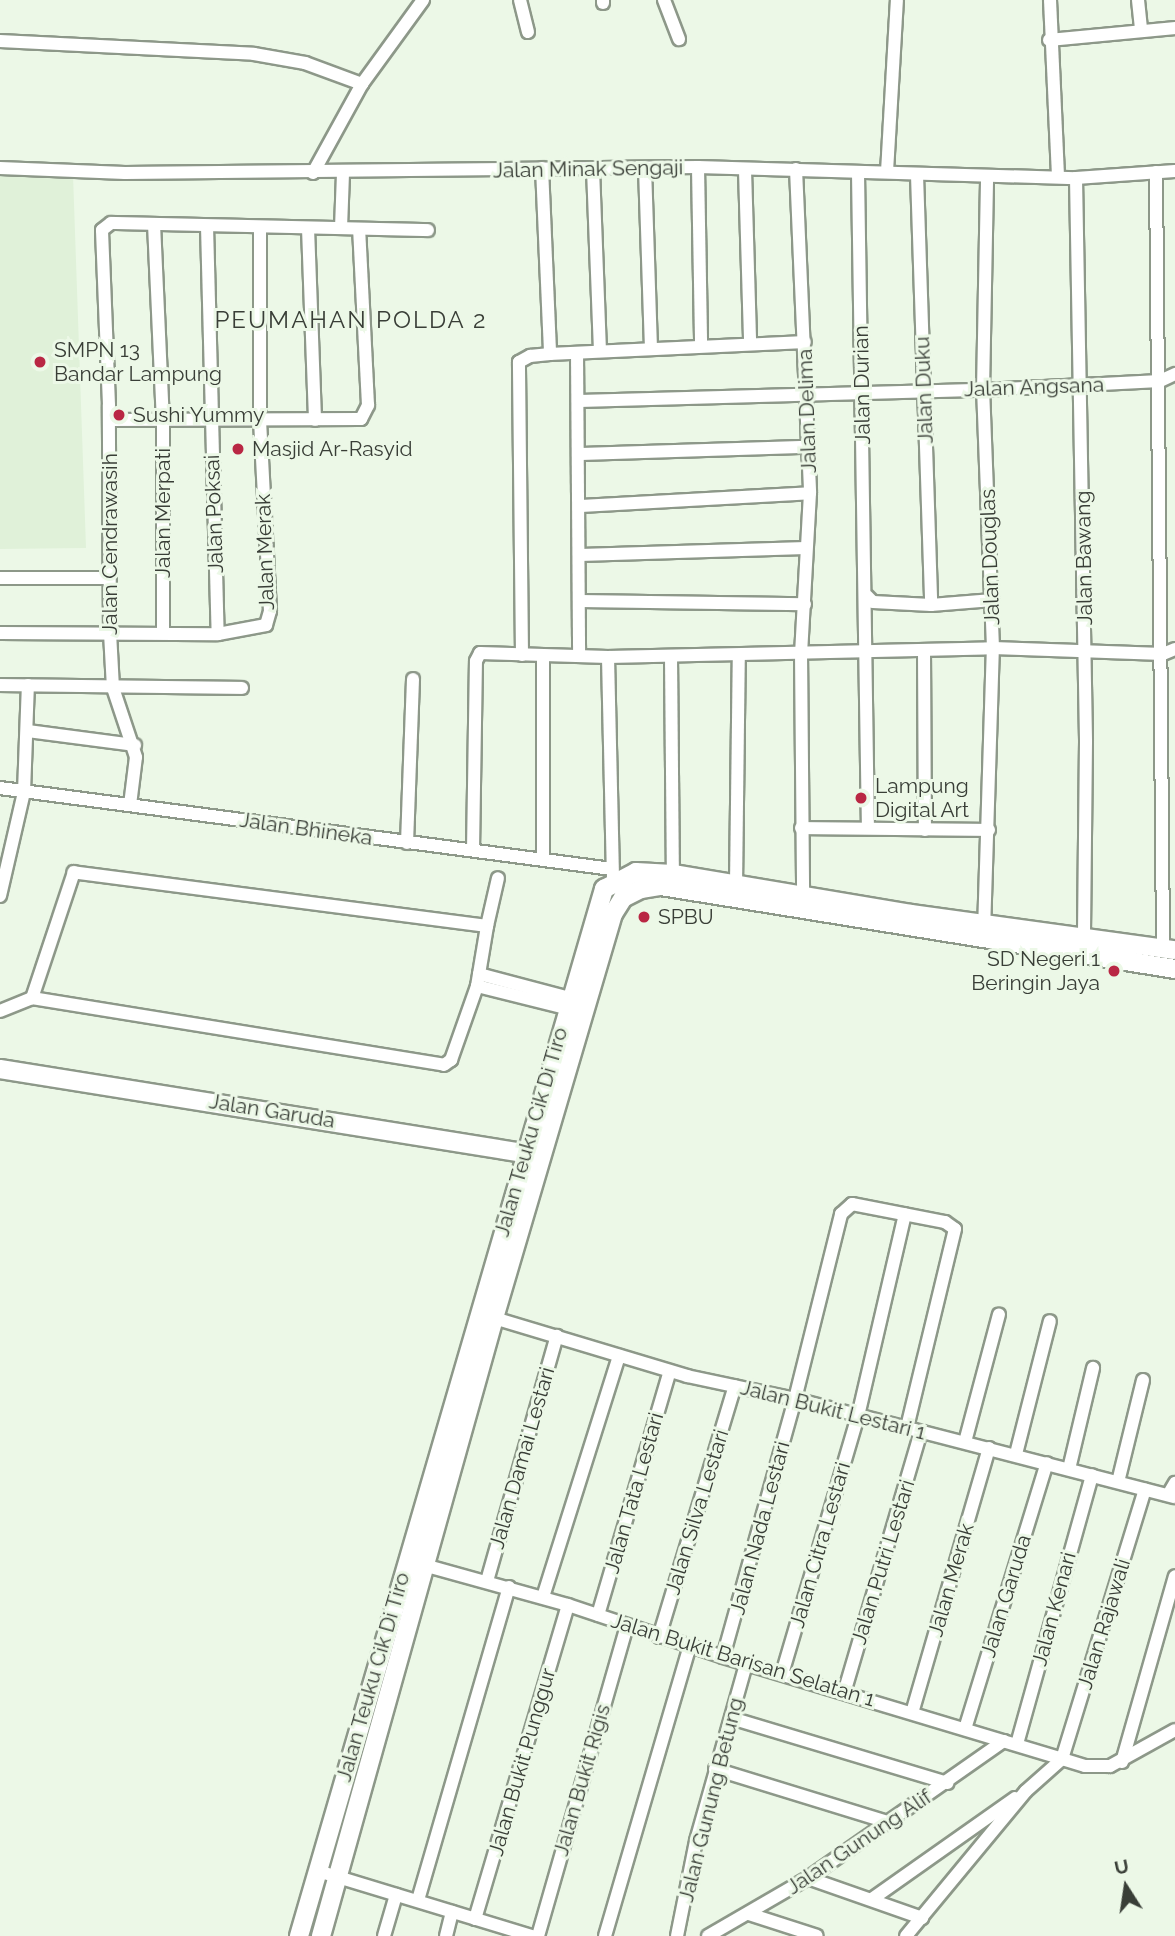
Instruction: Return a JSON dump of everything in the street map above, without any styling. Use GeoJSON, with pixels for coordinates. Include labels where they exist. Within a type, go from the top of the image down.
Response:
{"type":"FeatureCollection","features":[{"type":"Feature","properties":{"kind":"street"},"geometry":{"type":"LineString","coordinates":[[313,173],[362,84],[423,0]]}},
{"type":"Feature","properties":{"kind":"street"},"geometry":{"type":"LineString","coordinates":[[520,0],[528,32]]}},
{"type":"Feature","properties":{"kind":"street"},"geometry":{"type":"LineString","coordinates":[[664,0],[679,39]]}},
{"type":"Feature","properties":{"kind":"street"},"geometry":{"type":"LineString","coordinates":[[887,172],[897,0]]}},
{"type":"Feature","properties":{"kind":"street"},"geometry":{"type":"LineString","coordinates":[[1050,0],[1049,40],[1058,176]]}},
{"type":"Feature","properties":{"kind":"street"},"geometry":{"type":"LineString","coordinates":[[1138,0],[1141,31]]}},
{"type":"Feature","properties":{"kind":"street"},"geometry":{"type":"LineString","coordinates":[[1049,40],[1175,28]]}},
{"type":"Feature","properties":{"kind":"street"},"geometry":{"type":"LineString","coordinates":[[0,41],[254,54],[305,63],[362,84]]}},
{"type":"Feature","properties":{"kind":"street"},"geometry":{"type":"LineString","coordinates":[[698,167],[701,346]]}},
{"type":"Feature","properties":{"kind":"street","name":"Jalan Minak Sengaji"},"geometry":{"type":"LineString","coordinates":[[0,168],[343,173],[698,167],[1076,178],[1175,171]]}},
{"type":"Feature","properties":{"kind":"street"},"geometry":{"type":"LineString","coordinates":[[542,168],[550,355]]}},
{"type":"Feature","properties":{"kind":"street"},"geometry":{"type":"LineString","coordinates":[[593,169],[600,351]]}},
{"type":"Feature","properties":{"kind":"street"},"geometry":{"type":"LineString","coordinates":[[645,169],[651,349]]}},
{"type":"Feature","properties":{"kind":"street","name":"Jalan Delima"},"geometry":{"type":"LineString","coordinates":[[796,169],[810,493],[801,652],[803,903]]}},
{"type":"Feature","properties":{"kind":"street"},"geometry":{"type":"LineString","coordinates":[[745,170],[750,343]]}},
{"type":"Feature","properties":{"kind":"street"},"geometry":{"type":"LineString","coordinates":[[1156,172],[1160,381],[1172,651],[1169,950]]}},
{"type":"Feature","properties":{"kind":"street"},"geometry":{"type":"LineString","coordinates":[[341,228],[343,173]]}},
{"type":"Feature","properties":{"kind":"street","name":"Jalan Durian"},"geometry":{"type":"LineString","coordinates":[[858,173],[867,596],[864,652],[868,828]]}},
{"type":"Feature","properties":{"kind":"street","name":"Jalan Duku"},"geometry":{"type":"LineString","coordinates":[[917,175],[931,605]]}},
{"type":"Feature","properties":{"kind":"street","name":"Jalan Douglas"},"geometry":{"type":"LineString","coordinates":[[984,931],[993,649],[983,390],[987,176]]}},
{"type":"Feature","properties":{"kind":"street","name":"Jalan Bawang"},"geometry":{"type":"LineString","coordinates":[[1076,178],[1085,649],[1084,938]]}},
{"type":"Feature","properties":{"kind":"street","name":"Jalan Cendrawasih"},"geometry":{"type":"LineString","coordinates":[[130,805],[135,745],[113,688],[110,633],[109,420],[102,230],[111,223],[428,230]]}},
{"type":"Feature","properties":{"kind":"street","name":"Jalan Merpati"},"geometry":{"type":"LineString","coordinates":[[154,224],[163,422],[163,633]]}},
{"type":"Feature","properties":{"kind":"street","name":"Jalan Poksai"},"geometry":{"type":"LineString","coordinates":[[207,226],[218,634]]}},
{"type":"Feature","properties":{"kind":"street","name":"Jalan Merak"},"geometry":{"type":"LineString","coordinates":[[218,634],[266,625],[270,611],[260,422],[260,227]]}},
{"type":"Feature","properties":{"kind":"street"},"geometry":{"type":"LineString","coordinates":[[308,228],[314,421]]}},
{"type":"Feature","properties":{"kind":"street"},"geometry":{"type":"LineString","coordinates":[[109,420],[348,421],[366,414],[359,229]]}},
{"type":"Feature","properties":{"kind":"street"},"geometry":{"type":"LineString","coordinates":[[522,655],[517,369],[530,356],[805,342]]}},
{"type":"Feature","properties":{"kind":"street"},"geometry":{"type":"LineString","coordinates":[[577,353],[581,506],[579,656]]}},
{"type":"Feature","properties":{"kind":"street","name":"Jalan Angsana"},"geometry":{"type":"LineString","coordinates":[[579,401],[924,389],[983,390],[1160,381],[1175,374]]}},
{"type":"Feature","properties":{"kind":"street"},"geometry":{"type":"LineString","coordinates":[[580,454],[808,447]]}},
{"type":"Feature","properties":{"kind":"street"},"geometry":{"type":"LineString","coordinates":[[581,506],[810,493]]}},
{"type":"Feature","properties":{"kind":"street"},"geometry":{"type":"LineString","coordinates":[[580,555],[806,548]]}},
{"type":"Feature","properties":{"kind":"street"},"geometry":{"type":"LineString","coordinates":[[0,578],[109,578]]}},
{"type":"Feature","properties":{"kind":"street"},"geometry":{"type":"LineString","coordinates":[[867,596],[873,602],[931,605],[993,600]]}},
{"type":"Feature","properties":{"kind":"street"},"geometry":{"type":"LineString","coordinates":[[580,601],[805,604]]}},
{"type":"Feature","properties":{"kind":"street"},"geometry":{"type":"LineString","coordinates":[[0,633],[218,634]]}},
{"type":"Feature","properties":{"kind":"street"},"geometry":{"type":"LineString","coordinates":[[473,850],[477,656],[608,657],[993,649],[1172,651]]}},
{"type":"Feature","properties":{"kind":"street"},"geometry":{"type":"LineString","coordinates":[[924,651],[925,830]]}},
{"type":"Feature","properties":{"kind":"street"},"geometry":{"type":"LineString","coordinates":[[736,885],[738,655]]}},
{"type":"Feature","properties":{"kind":"street"},"geometry":{"type":"LineString","coordinates":[[543,860],[544,656]]}},
{"type":"Feature","properties":{"kind":"street"},"geometry":{"type":"LineString","coordinates":[[671,656],[673,874]]}},
{"type":"Feature","properties":{"kind":"street"},"geometry":{"type":"LineString","coordinates":[[608,657],[613,875]]}},
{"type":"Feature","properties":{"kind":"street"},"geometry":{"type":"LineString","coordinates":[[407,843],[413,679]]}},
{"type":"Feature","properties":{"kind":"street"},"geometry":{"type":"LineString","coordinates":[[0,685],[242,688]]}},
{"type":"Feature","properties":{"kind":"street"},"geometry":{"type":"LineString","coordinates":[[0,893],[6,844],[24,792],[28,685]]}},
{"type":"Feature","properties":{"kind":"street"},"geometry":{"type":"LineString","coordinates":[[28,731],[135,745]]}},
{"type":"Feature","properties":{"kind":"street","name":"Jalan Bhineka"},"geometry":{"type":"LineString","coordinates":[[0,788],[473,850],[543,860],[613,875]]}},
{"type":"Feature","properties":{"kind":"street"},"geometry":{"type":"LineString","coordinates":[[801,828],[989,830]]}},
{"type":"Feature","properties":{"kind":"street"},"geometry":{"type":"LineString","coordinates":[[32,999],[74,872],[487,926]]}},
{"type":"Feature","properties":{"kind":"street","name":"Jalan Teuku Cik Di Tiro"},"geometry":{"type":"LineString","coordinates":[[299,1936],[414,1563],[494,1318],[535,1155],[567,1003],[599,900],[613,875],[636,872],[673,874],[736,885],[803,903]]}},
{"type":"Feature","properties":{"kind":"street"},"geometry":{"type":"LineString","coordinates":[[0,1011],[32,999],[437,1066],[451,1060],[478,980],[498,878]]}},
{"type":"Feature","properties":{"kind":"street","name":"Jalan Teuku Cik Di Tiro"},"geometry":{"type":"LineString","coordinates":[[321,1936],[339,1878],[414,1563],[535,1155],[613,914],[623,898],[641,888],[661,887],[803,903],[984,931],[1175,969]]}},
{"type":"Feature","properties":{"kind":"street","name":"Jalan Teuku Cik Di Tiro"},"geometry":{"type":"LineString","coordinates":[[984,931],[1084,938],[1169,950]]}},
{"type":"Feature","properties":{"kind":"street"},"geometry":{"type":"LineString","coordinates":[[478,980],[567,1003]]}},
{"type":"Feature","properties":{"kind":"street","name":"Jalan Garuda"},"geometry":{"type":"LineString","coordinates":[[0,1069],[535,1155]]}},
{"type":"Feature","properties":{"kind":"street","name":"Jalan Nada Lestari"},"geometry":{"type":"LineString","coordinates":[[723,1657],[795,1399],[841,1214],[852,1204],[861,1203],[905,1214]]}},
{"type":"Feature","properties":{"kind":"street"},"geometry":{"type":"LineString","coordinates":[[905,1214],[953,1225],[956,1234],[907,1428]]}},
{"type":"Feature","properties":{"kind":"street","name":"Jalan Citra Lestari"},"geometry":{"type":"LineString","coordinates":[[782,1674],[858,1416],[905,1214]]}},
{"type":"Feature","properties":{"kind":"street"},"geometry":{"type":"LineString","coordinates":[[965,1442],[999,1314]]}},
{"type":"Feature","properties":{"kind":"street","name":"Jalan Bukit Lestari 1"},"geometry":{"type":"LineString","coordinates":[[494,1318],[670,1371],[989,1447],[1171,1496]]}},
{"type":"Feature","properties":{"kind":"street"},"geometry":{"type":"LineString","coordinates":[[1016,1454],[1050,1321]]}},
{"type":"Feature","properties":{"kind":"street","name":"Jalan Damai Lestari"},"geometry":{"type":"LineString","coordinates":[[487,1581],[557,1336]]}},
{"type":"Feature","properties":{"kind":"street"},"geometry":{"type":"LineString","coordinates":[[543,1597],[619,1356]]}},
{"type":"Feature","properties":{"kind":"street"},"geometry":{"type":"LineString","coordinates":[[1069,1469],[1093,1368]]}},
{"type":"Feature","properties":{"kind":"street","name":"Jalan Tata Lestari"},"geometry":{"type":"LineString","coordinates":[[598,1615],[670,1371]]}},
{"type":"Feature","properties":{"kind":"street"},"geometry":{"type":"LineString","coordinates":[[1118,1482],[1143,1380]]}},
{"type":"Feature","properties":{"kind":"street","name":"Jalan Silva Lestari"},"geometry":{"type":"LineString","coordinates":[[659,1637],[735,1387]]}},
{"type":"Feature","properties":{"kind":"street","name":"Jalan Putri Lestari"},"geometry":{"type":"LineString","coordinates":[[844,1693],[921,1432]]}},
{"type":"Feature","properties":{"kind":"street","name":"Jalan Merak"},"geometry":{"type":"LineString","coordinates":[[912,1713],[989,1447]]}},
{"type":"Feature","properties":{"kind":"street","name":"Jalan Garuda"},"geometry":{"type":"LineString","coordinates":[[965,1729],[1047,1463]]}},
{"type":"Feature","properties":{"kind":"street","name":"Jalan Kenari"},"geometry":{"type":"LineString","coordinates":[[1017,1744],[1092,1475]]}},
{"type":"Feature","properties":{"kind":"street"},"geometry":{"type":"LineString","coordinates":[[1171,1496],[1175,1483]]}},
{"type":"Feature","properties":{"kind":"street","name":"Jalan Rajawali"},"geometry":{"type":"LineString","coordinates":[[1062,1759],[1145,1489]]}},
{"type":"Feature","properties":{"kind":"street","name":"Jalan Bukit Barisan Selatan 1"},"geometry":{"type":"LineString","coordinates":[[414,1563],[543,1597],[723,1657],[1062,1759],[1099,1768],[1122,1762]]}},
{"type":"Feature","properties":{"kind":"street"},"geometry":{"type":"LineString","coordinates":[[1122,1762],[1175,1576]]}},
{"type":"Feature","properties":{"kind":"street"},"geometry":{"type":"LineString","coordinates":[[418,1900],[509,1587]]}},
{"type":"Feature","properties":{"kind":"street","name":"Jalan Bukit Punggur"},"geometry":{"type":"LineString","coordinates":[[475,1919],[568,1605]]}},
{"type":"Feature","properties":{"kind":"street","name":"Jalan Bukit Rigis"},"geometry":{"type":"LineString","coordinates":[[538,1936],[627,1625]]}},
{"type":"Feature","properties":{"kind":"street"},"geometry":{"type":"LineString","coordinates":[[605,1936],[690,1646]]}},
{"type":"Feature","properties":{"kind":"street","name":"Jalan Gunung Betung"},"geometry":{"type":"LineString","coordinates":[[677,1936],[715,1769],[746,1664]]}},
{"type":"Feature","properties":{"kind":"street"},"geometry":{"type":"LineString","coordinates":[[731,1718],[947,1783]]}},
{"type":"Feature","properties":{"kind":"street"},"geometry":{"type":"LineString","coordinates":[[1122,1762],[1175,1730]]}},
{"type":"Feature","properties":{"kind":"street","name":"Jalan Gunung Alif"},"geometry":{"type":"LineString","coordinates":[[708,1936],[808,1878],[1004,1741]]}},
{"type":"Feature","properties":{"kind":"street"},"geometry":{"type":"LineString","coordinates":[[872,1899],[1026,1791],[1062,1759]]}},
{"type":"Feature","properties":{"kind":"street"},"geometry":{"type":"LineString","coordinates":[[715,1769],[890,1823]]}},
{"type":"Feature","properties":{"kind":"street"},"geometry":{"type":"LineString","coordinates":[[905,1936],[922,1919],[1026,1791]]}},
{"type":"Feature","properties":{"kind":"street"},"geometry":{"type":"LineString","coordinates":[[318,1871],[418,1900],[475,1919],[503,1932],[532,1936]]}},
{"type":"Feature","properties":{"kind":"street"},"geometry":{"type":"LineString","coordinates":[[808,1878],[922,1919]]}},
{"type":"Feature","properties":{"kind":"street"},"geometry":{"type":"LineString","coordinates":[[384,1936],[396,1895]]}},
{"type":"Feature","properties":{"kind":"street"},"geometry":{"type":"LineString","coordinates":[[446,1936],[452,1912]]}},
{"type":"Feature","properties":{"kind":"street"},"geometry":{"type":"LineString","coordinates":[[749,1914],[817,1936]]}},
{"type":"Feature","properties":{"kind":"shaded area","name":"SMPN 13 Bandar Lampung"},"geometry":{"type":"Polygon","coordinates":[[[0,175],[73,175],[86,548],[0,549],[0,175]]]}},
{"type":"Feature","properties":{"kind":"place","name":"SMPN 13 Bandar Lampung"},"geometry":{"type":"Point","coordinates":[40,362]}},
{"type":"Feature","properties":{"kind":"place","name":"Sushi Yummy"},"geometry":{"type":"Point","coordinates":[119,415]}},
{"type":"Feature","properties":{"kind":"place","name":"Masjid Ar-Rasyid"},"geometry":{"type":"Point","coordinates":[238,449]}},
{"type":"Feature","properties":{"kind":"place","name":"Lampung Digital Art"},"geometry":{"type":"Point","coordinates":[861,798]}},
{"type":"Feature","properties":{"kind":"place","name":"SPBU"},"geometry":{"type":"Point","coordinates":[644,917]}},
{"type":"Feature","properties":{"kind":"place","name":"SD Negeri 1 Beringin Jaya"},"geometry":{"type":"Point","coordinates":[1114,971]}},
{"type":"Feature","properties":{"kind":"district","name":"PEUMAHAN POLDA 2"},"geometry":{"type":"Point","coordinates":[351,320]}}]}
